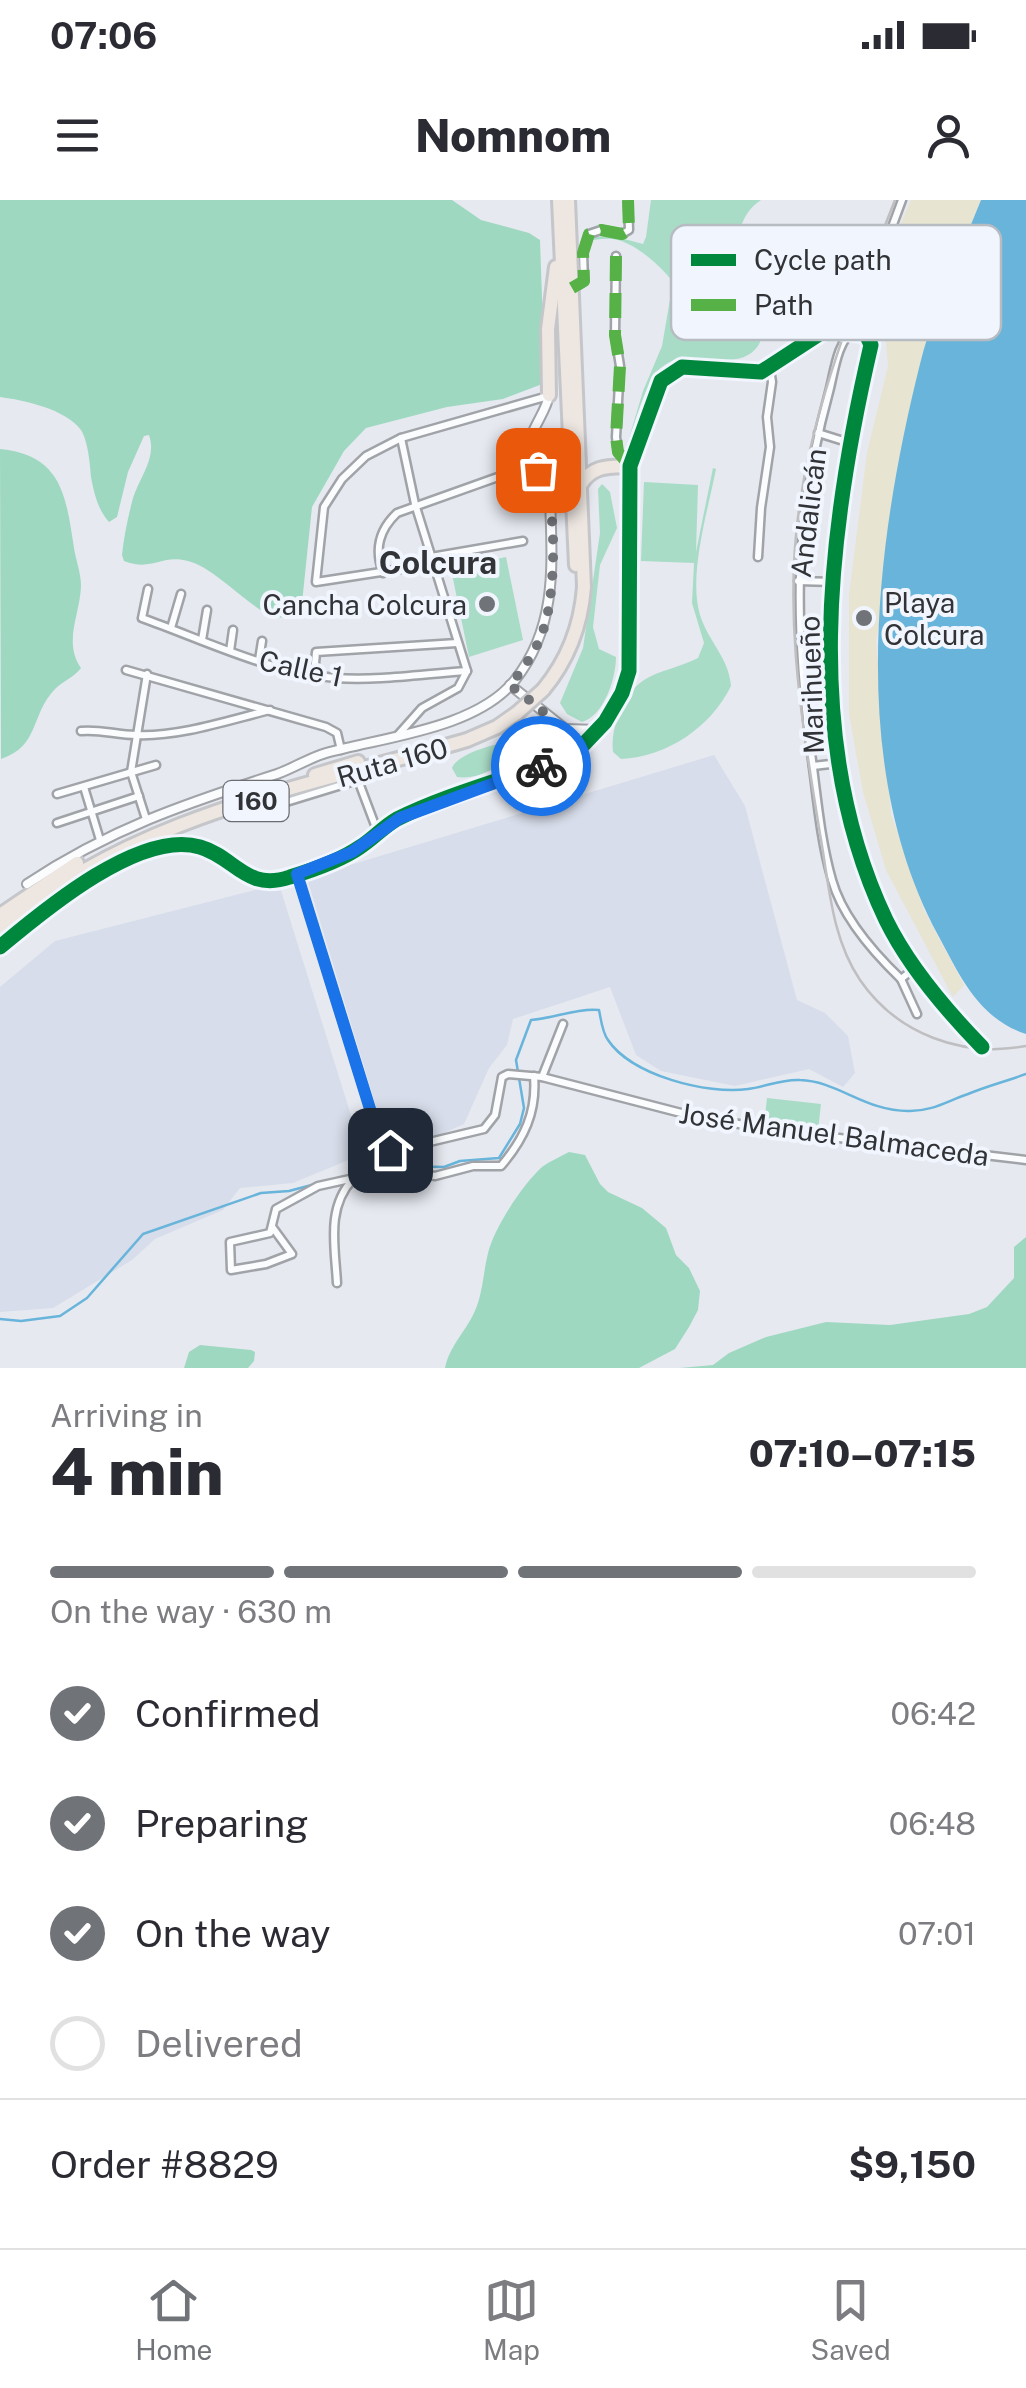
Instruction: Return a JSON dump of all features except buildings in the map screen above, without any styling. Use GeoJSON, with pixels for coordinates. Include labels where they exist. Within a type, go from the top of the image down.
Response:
{"type":"FeatureCollection","features":[{"type":"Feature","properties":{"kind":"highway"},"geometry":{"type":"LineString","coordinates":[[550,395],[548,329],[559,200]]}},
{"type":"Feature","properties":{"kind":"highway","name":"Ruta 160"},"geometry":{"type":"LineString","coordinates":[[0,928],[77,872],[148,836],[228,808],[488,732],[540,687],[568,652],[582,609],[580,484],[559,200]]}},
{"type":"Feature","properties":{"kind":"highway","name":"Ruta 160"},"geometry":{"type":"LineString","coordinates":[[540,687],[562,644],[574,603],[575,453],[568,200]]}},
{"type":"Feature","properties":{"kind":"highway"},"geometry":{"type":"LineString","coordinates":[[530,442],[543,452],[575,453],[600,468]]}},
{"type":"Feature","properties":{"kind":"highway"},"geometry":{"type":"LineString","coordinates":[[538,470],[543,452]]}},
{"type":"Feature","properties":{"kind":"highway"},"geometry":{"type":"LineString","coordinates":[[580,484],[590,472],[600,468],[630,466]]}},
{"type":"Feature","properties":{"kind":"highway","name":"Ruta 160"},"geometry":{"type":"LineString","coordinates":[[0,911],[63,871],[154,826],[464,732],[512,711]]}},
{"type":"Feature","properties":{"kind":"highway"},"geometry":{"type":"LineString","coordinates":[[0,911],[27,884]]}},
{"type":"Feature","properties":{"kind":"street"},"geometry":{"type":"LineString","coordinates":[[572,288],[584,281],[584,242],[589,234],[597,230],[622,234],[629,230],[628,200]]}},
{"type":"Feature","properties":{"kind":"street","name":"Andalicán"},"geometry":{"type":"LineString","coordinates":[[893,225],[902,200]]}},
{"type":"Feature","properties":{"kind":"street"},"geometry":{"type":"LineString","coordinates":[[616,256],[615,335],[620,366],[616,436],[619,455],[630,466]]}},
{"type":"Feature","properties":{"kind":"street"},"geometry":{"type":"LineString","coordinates":[[0,947],[96,876],[132,858],[170,845],[194,845],[236,870],[255,878],[276,880],[352,852],[408,815],[562,758],[584,744],[617,702],[629,671],[630,466],[661,381],[682,367],[754,373],[770,369],[810,340]]}},
{"type":"Feature","properties":{"kind":"street","name":"Andalicán"},"geometry":{"type":"LineString","coordinates":[[845,340],[818,433],[805,496],[798,582],[800,669],[822,838],[836,892],[870,945],[901,979],[916,1014]]}},
{"type":"Feature","properties":{"kind":"street","name":"Marihueño"},"geometry":{"type":"LineString","coordinates":[[868,340],[850,443],[833,582],[831,696],[844,796],[878,899],[916,968],[953,1017],[982,1047]]}},
{"type":"Feature","properties":{"kind":"street"},"geometry":{"type":"LineString","coordinates":[[758,557],[770,447],[770,369]]}},
{"type":"Feature","properties":{"kind":"street"},"geometry":{"type":"LineString","coordinates":[[523,541],[383,573],[316,582],[320,527],[329,498],[357,463],[400,438],[550,395]]}},
{"type":"Feature","properties":{"kind":"street"},"geometry":{"type":"LineString","coordinates":[[27,884],[100,840],[146,819],[341,750],[472,712],[510,685],[538,644],[550,606],[550,498],[530,459],[530,442],[550,395]]}},
{"type":"Feature","properties":{"kind":"street"},"geometry":{"type":"LineString","coordinates":[[818,433],[850,443]]}},
{"type":"Feature","properties":{"kind":"street"},"geometry":{"type":"LineString","coordinates":[[398,736],[422,708],[458,688],[466,671],[415,504],[400,438]]}},
{"type":"Feature","properties":{"kind":"street"},"geometry":{"type":"LineString","coordinates":[[383,573],[378,554],[381,534],[392,517],[415,504],[512,472]]}},
{"type":"Feature","properties":{"kind":"street"},"geometry":{"type":"LineString","coordinates":[[798,582],[833,582]]}},
{"type":"Feature","properties":{"kind":"street","name":"Calle 1"},"geometry":{"type":"LineString","coordinates":[[148,589],[142,618],[230,651],[314,675],[378,680],[466,671]]}},
{"type":"Feature","properties":{"kind":"street"},"geometry":{"type":"LineString","coordinates":[[171,628],[181,594]]}},
{"type":"Feature","properties":{"kind":"street"},"geometry":{"type":"LineString","coordinates":[[202,640],[207,610]]}},
{"type":"Feature","properties":{"kind":"street"},"geometry":{"type":"LineString","coordinates":[[230,651],[233,630]]}},
{"type":"Feature","properties":{"kind":"street"},"geometry":{"type":"LineString","coordinates":[[259,660],[262,641]]}},
{"type":"Feature","properties":{"kind":"street"},"geometry":{"type":"LineString","coordinates":[[314,675],[316,652],[457,643]]}},
{"type":"Feature","properties":{"kind":"street"},"geometry":{"type":"LineString","coordinates":[[126,670],[334,730],[341,750]]}},
{"type":"Feature","properties":{"kind":"street"},"geometry":{"type":"LineString","coordinates":[[146,819],[132,772],[147,674]]}},
{"type":"Feature","properties":{"kind":"street"},"geometry":{"type":"LineString","coordinates":[[510,685],[584,744]]}},
{"type":"Feature","properties":{"kind":"street"},"geometry":{"type":"LineString","coordinates":[[81,731],[99,729],[138,736],[226,723],[271,710]]}},
{"type":"Feature","properties":{"kind":"street"},"geometry":{"type":"LineString","coordinates":[[558,725],[575,731],[598,730]]}},
{"type":"Feature","properties":{"kind":"street"},"geometry":{"type":"LineString","coordinates":[[558,725],[564,744],[562,758]]}},
{"type":"Feature","properties":{"kind":"street"},"geometry":{"type":"LineString","coordinates":[[813,766],[839,763]]}},
{"type":"Feature","properties":{"kind":"street"},"geometry":{"type":"LineString","coordinates":[[57,794],[156,765]]}},
{"type":"Feature","properties":{"kind":"street"},"geometry":{"type":"LineString","coordinates":[[284,804],[358,780],[378,833]]}},
{"type":"Feature","properties":{"kind":"street"},"geometry":{"type":"LineString","coordinates":[[84,787],[100,840]]}},
{"type":"Feature","properties":{"kind":"street"},"geometry":{"type":"LineString","coordinates":[[57,822],[138,796]]}},
{"type":"Feature","properties":{"kind":"street","name":"José Manuel Balmaceda"},"geometry":{"type":"LineString","coordinates":[[297,874],[384,1147],[396,1150],[481,1131],[493,1119],[502,1076],[508,1074],[534,1076],[685,1114],[771,1130],[1026,1160]]}},
{"type":"Feature","properties":{"kind":"street"},"geometry":{"type":"LineString","coordinates":[[901,979],[916,968]]}},
{"type":"Feature","properties":{"kind":"street"},"geometry":{"type":"LineString","coordinates":[[272,1228],[292,1254],[266,1264],[231,1270],[230,1242],[270,1234],[276,1210],[318,1186],[398,1170],[435,1176],[473,1166],[500,1166],[520,1142],[536,1106],[534,1076],[564,1024]]}},
{"type":"Feature","properties":{"kind":"street"},"geometry":{"type":"LineString","coordinates":[[337,1283],[334,1215],[340,1195],[354,1178]]}},
{"type":"Feature","properties":{"kind":"shaded area"},"geometry":{"type":"Polygon","coordinates":[[[714,755],[745,806],[797,1000],[825,1013],[848,1036],[855,1073],[843,1087],[809,1069],[735,1086],[661,1071],[636,1055],[610,987],[513,1019],[507,1045],[489,1068],[464,1124],[424,1142],[385,1136],[307,878],[714,755]]]}},
{"type":"Feature","properties":{"kind":"shaded area"},"geometry":{"type":"Polygon","coordinates":[[[279,884],[363,1154],[293,1183],[240,1188],[223,1210],[155,1239],[132,1260],[53,1308],[0,1312],[0,987],[55,941],[279,884]]]}},
{"type":"Feature","properties":{"kind":"green space"},"geometry":{"type":"Polygon","coordinates":[[[0,200],[452,200],[481,220],[529,233],[540,240],[545,383],[503,399],[447,407],[366,428],[344,451],[312,507],[302,603],[284,618],[269,615],[218,577],[188,561],[142,565],[124,561],[131,505],[151,451],[149,435],[144,436],[128,472],[117,517],[109,522],[95,495],[81,430],[55,411],[0,397],[0,200]]]}},
{"type":"Feature","properties":{"kind":"green space"},"geometry":{"type":"Polygon","coordinates":[[[651,200],[761,200],[742,225],[671,225],[671,280],[633,246],[610,239],[583,241],[613,236],[643,244],[651,200]]]}},
{"type":"Feature","properties":{"kind":"green space"},"geometry":{"type":"Polygon","coordinates":[[[671,294],[671,340],[760,340],[748,355],[736,359],[695,358],[668,363],[657,372],[643,398],[627,445],[643,391],[662,346],[671,294]]]}},
{"type":"Feature","properties":{"kind":"green space"},"geometry":{"type":"Polygon","coordinates":[[[0,449],[37,460],[57,481],[68,511],[81,586],[73,648],[81,668],[47,699],[22,746],[1,759],[0,449]]]}},
{"type":"Feature","properties":{"kind":"green space"},"geometry":{"type":"Polygon","coordinates":[[[713,468],[716,469],[698,562],[697,599],[700,615],[726,667],[731,686],[712,714],[686,737],[655,753],[621,759],[613,752],[614,733],[630,694],[650,677],[698,658],[704,643],[692,603],[694,563],[641,561],[644,482],[698,485],[696,552],[713,468]]]}},
{"type":"Feature","properties":{"kind":"green space"},"geometry":{"type":"Polygon","coordinates":[[[602,484],[610,492],[617,528],[600,565],[593,627],[599,649],[616,657],[611,685],[602,704],[582,722],[567,714],[560,703],[583,648],[600,533],[598,489],[602,484]]]}},
{"type":"Feature","properties":{"kind":"green space","name":"Cancha Colcura"},"geometry":{"type":"Polygon","coordinates":[[[506,557],[523,640],[469,657],[451,569],[506,557]]]}},
{"type":"Feature","properties":{"kind":"green space"},"geometry":{"type":"Polygon","coordinates":[[[540,737],[553,739],[554,745],[515,755],[477,776],[457,777],[452,768],[477,750],[540,737]]]}},
{"type":"Feature","properties":{"kind":"green space"},"geometry":{"type":"Polygon","coordinates":[[[767,1098],[821,1104],[818,1131],[764,1125],[767,1098]]]}},
{"type":"Feature","properties":{"kind":"green space"},"geometry":{"type":"Polygon","coordinates":[[[569,1152],[585,1155],[608,1192],[642,1208],[666,1228],[676,1255],[689,1268],[700,1291],[698,1310],[689,1327],[675,1349],[639,1368],[445,1368],[477,1306],[488,1253],[503,1219],[534,1175],[569,1152]]]}},
{"type":"Feature","properties":{"kind":"green space"},"geometry":{"type":"Polygon","coordinates":[[[1026,1237],[1026,1368],[680,1368],[713,1365],[729,1353],[766,1337],[826,1322],[890,1325],[969,1314],[987,1307],[1014,1278],[1014,1247],[1026,1237]]]}},
{"type":"Feature","properties":{"kind":"green space"},"geometry":{"type":"Polygon","coordinates":[[[200,1345],[251,1350],[255,1352],[254,1361],[248,1368],[184,1368],[189,1352],[200,1345]]]}},
{"type":"Feature","properties":{"kind":"sand","name":"Playa Colcura"},"geometry":{"type":"Polygon","coordinates":[[[911,200],[981,200],[971,225],[900,225],[911,200]]]}},
{"type":"Feature","properties":{"kind":"sand","name":"Playa Colcura"},"geometry":{"type":"Polygon","coordinates":[[[886,340],[940,340],[876,640],[891,814],[924,910],[964,985],[953,997],[886,870],[863,792],[849,713],[849,595],[867,453],[888,366],[886,340]]]}},
{"type":"Feature","properties":{"kind":"water"},"geometry":{"type":"Polygon","coordinates":[[[981,200],[1026,200],[1026,1034],[983,1007],[938,935],[909,869],[890,800],[880,728],[882,579],[904,433],[927,340],[1001,340],[1001,225],[971,225],[981,200]]]}},
{"type":"Feature","properties":{"kind":"waterway"},"geometry":{"type":"LineString","coordinates":[[370,1172],[393,1166],[444,1167],[460,1161],[499,1158],[520,1124],[524,1108],[516,1060],[531,1020],[582,1010],[599,1010],[608,1040],[634,1063],[671,1080],[712,1089],[748,1089],[800,1080],[827,1085],[880,1107],[918,1111],[1026,1074]]}},
{"type":"Feature","properties":{"kind":"waterway"},"geometry":{"type":"LineString","coordinates":[[0,1319],[21,1321],[60,1316],[87,1298],[143,1234],[261,1193],[289,1191],[342,1177]]}},
{"type":"Feature","properties":{"kind":"railway"},"geometry":{"type":"LineString","coordinates":[[885,225],[895,200]]}},
{"type":"Feature","properties":{"kind":"railway"},"geometry":{"type":"LineString","coordinates":[[842,340],[808,457],[793,581],[801,708],[837,928],[860,980],[875,999],[912,1028],[955,1045],[1002,1049],[1026,1046]]}},
{"type":"Feature","properties":{"kind":"marked path"},"geometry":{"type":"LineString","coordinates":[[572,288],[584,281],[583,253],[589,234],[601,230],[622,234],[629,230],[628,200]]}},
{"type":"Feature","properties":{"kind":"marked path"},"geometry":{"type":"LineString","coordinates":[[616,256],[615,335],[620,366],[616,437],[618,452],[630,466]]}},
{"type":"Feature","properties":{"kind":"cycle path"},"geometry":{"type":"LineString","coordinates":[[0,947],[66,895],[122,861],[149,850],[176,845],[200,847],[251,877],[290,877],[344,857],[392,822],[416,810],[562,758],[584,744],[605,722],[622,693],[629,671],[630,466],[661,381],[682,367],[761,372],[810,340]]}},
{"type":"Feature","properties":{"kind":"cycle path"},"geometry":{"type":"LineString","coordinates":[[869,340],[871,345],[843,488],[834,561],[830,635],[833,709],[842,781],[859,852],[886,920],[929,987],[982,1047]]}},
{"type":"Feature","properties":{"kind":"way so far"},"geometry":{"type":"LineString","coordinates":[[538,470],[550,498],[550,606],[538,644],[510,685],[558,725],[562,734],[562,758],[541,766]]}},
{"type":"Feature","properties":{"kind":"place","name":"Cancha Colcura"},"geometry":{"type":"Point","coordinates":[487,604]}},
{"type":"Feature","properties":{"kind":"place","name":"Playa Colcura"},"geometry":{"type":"Point","coordinates":[864,618]}},
{"type":"Feature","properties":{"kind":"district","name":"Colcura"},"geometry":{"type":"Point","coordinates":[438,562]}},
{"type":"Feature","properties":{"kind":"route"},"geometry":{"type":"LineString","coordinates":[[390,1150],[380,1141],[297,874],[352,852],[400,818],[541,766]]}}]}
